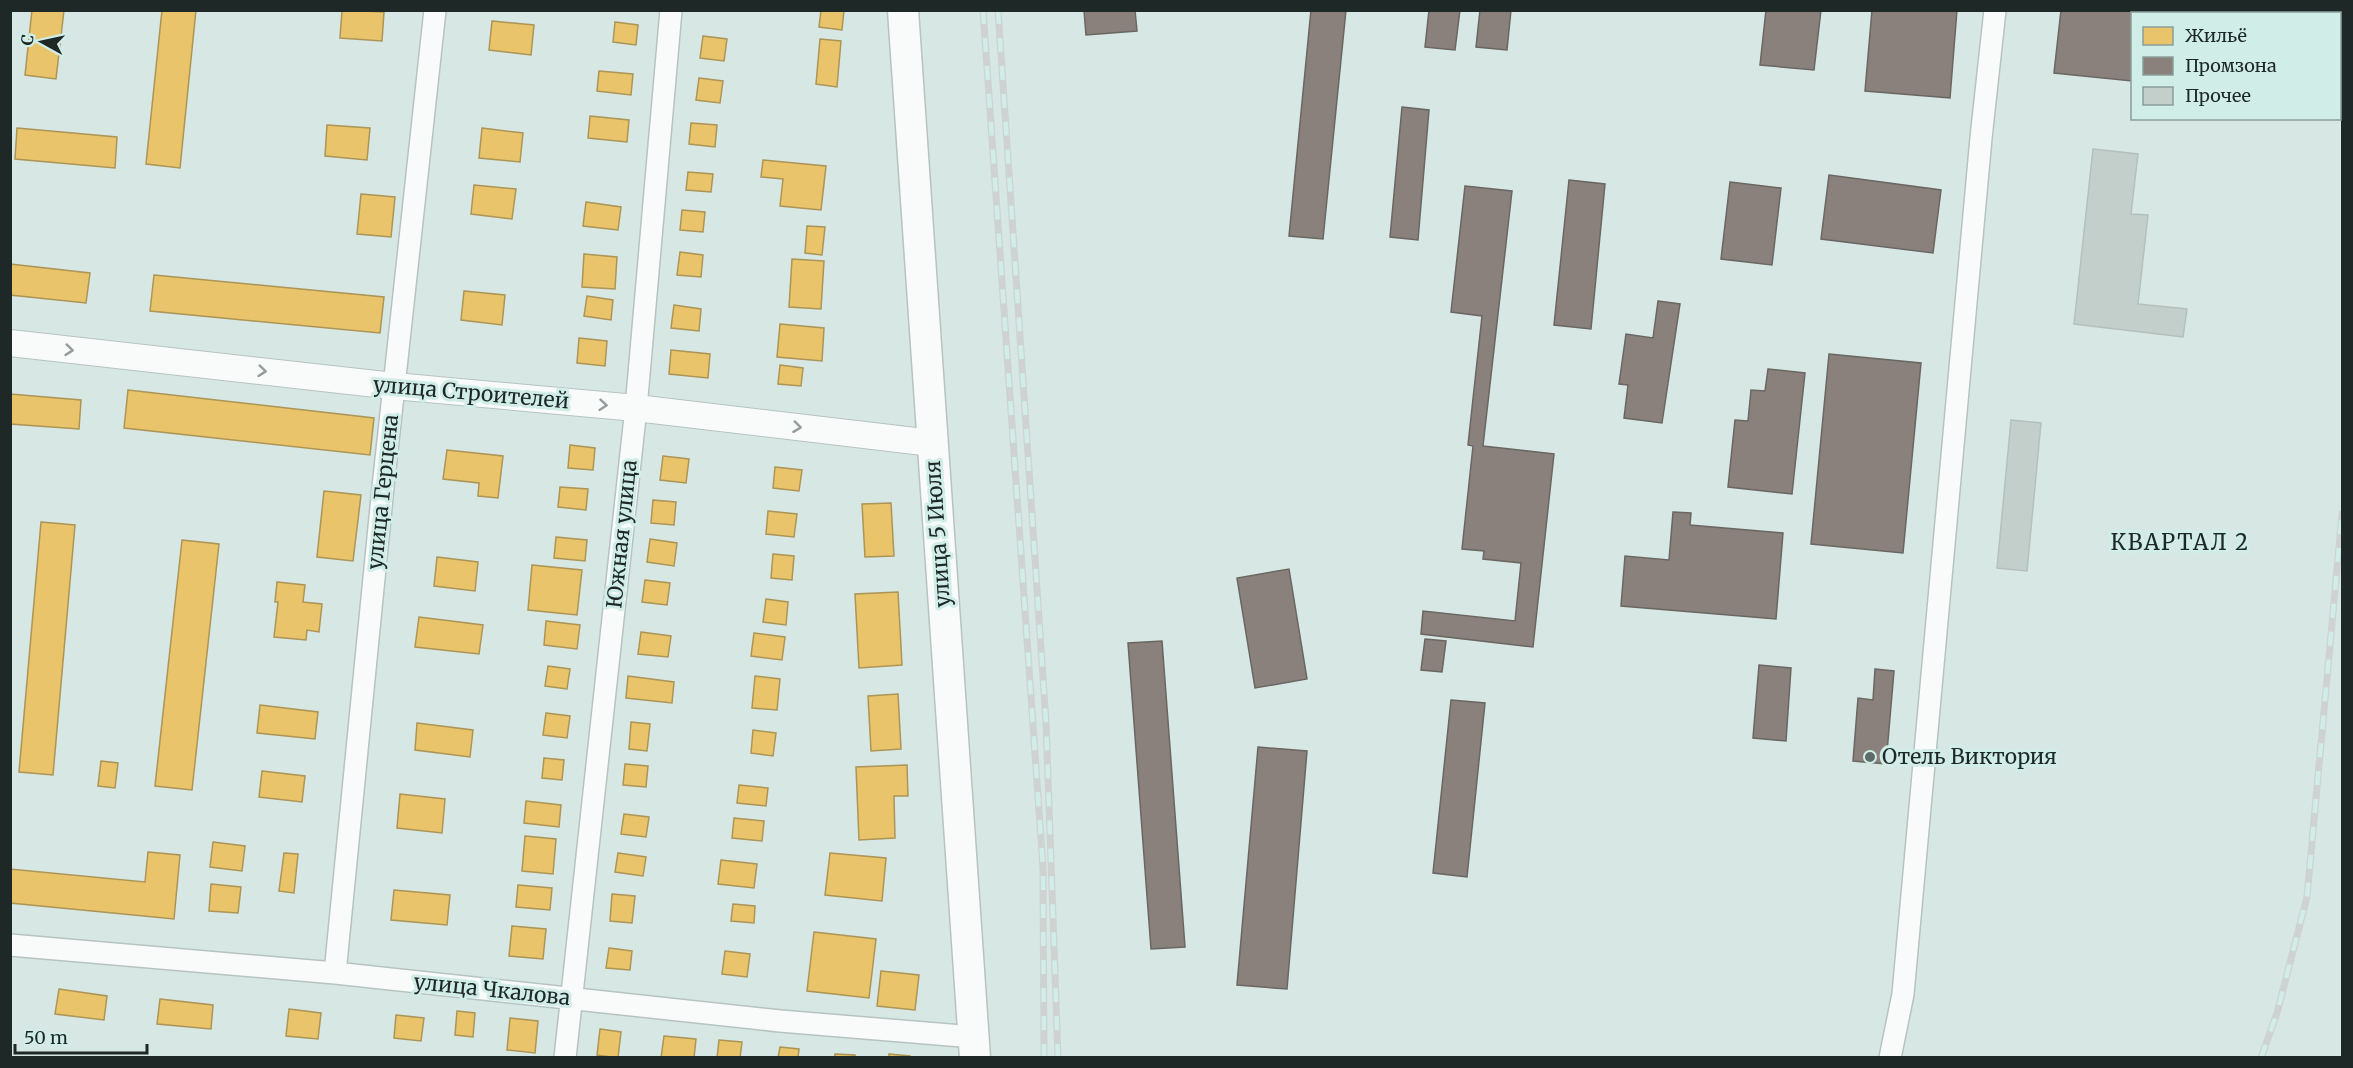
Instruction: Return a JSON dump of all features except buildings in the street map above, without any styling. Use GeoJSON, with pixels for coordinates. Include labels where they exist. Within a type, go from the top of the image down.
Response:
{"type":"FeatureCollection","features":[{"type":"Feature","properties":{"kind":"highway","name":"улица 5 Июля"},"geometry":{"type":"LineString","coordinates":[[903,10],[974,1047]]}},
{"type":"Feature","properties":{"kind":"main road","name":"улица Строителей"},"geometry":{"type":"LineString","coordinates":[[10,344],[394,386],[636,408],[932,443]]}},
{"type":"Feature","properties":{"kind":"street","name":"улица Герцена"},"geometry":{"type":"LineString","coordinates":[[336,973],[394,386],[435,10]]}},
{"type":"Feature","properties":{"kind":"street","name":"Южная улица"},"geometry":{"type":"LineString","coordinates":[[565,1058],[636,408],[671,10]]}},
{"type":"Feature","properties":{"kind":"street"},"geometry":{"type":"LineString","coordinates":[[1890,1058],[1903,994],[1995,10]]}},
{"type":"Feature","properties":{"kind":"street","name":"улица Чкалова"},"geometry":{"type":"LineString","coordinates":[[10,945],[336,973],[780,1021],[974,1047]]}},
{"type":"Feature","properties":{"kind":"railway"},"geometry":{"type":"LineString","coordinates":[[983,10],[1043,868],[1044,1058]]}},
{"type":"Feature","properties":{"kind":"railway"},"geometry":{"type":"LineString","coordinates":[[998,10],[1046,722],[1058,1058]]}},
{"type":"Feature","properties":{"kind":"railway"},"geometry":{"type":"LineString","coordinates":[[2261,1058],[2277,1013],[2307,897],[2342,514]]}},
{"type":"Feature","properties":{"kind":"place","name":"Отель Виктория"},"geometry":{"type":"Point","coordinates":[1870,757]}},
{"type":"Feature","properties":{"kind":"district","name":"КВАРТАЛ 2"},"geometry":{"type":"Point","coordinates":[2180,542]}}]}
